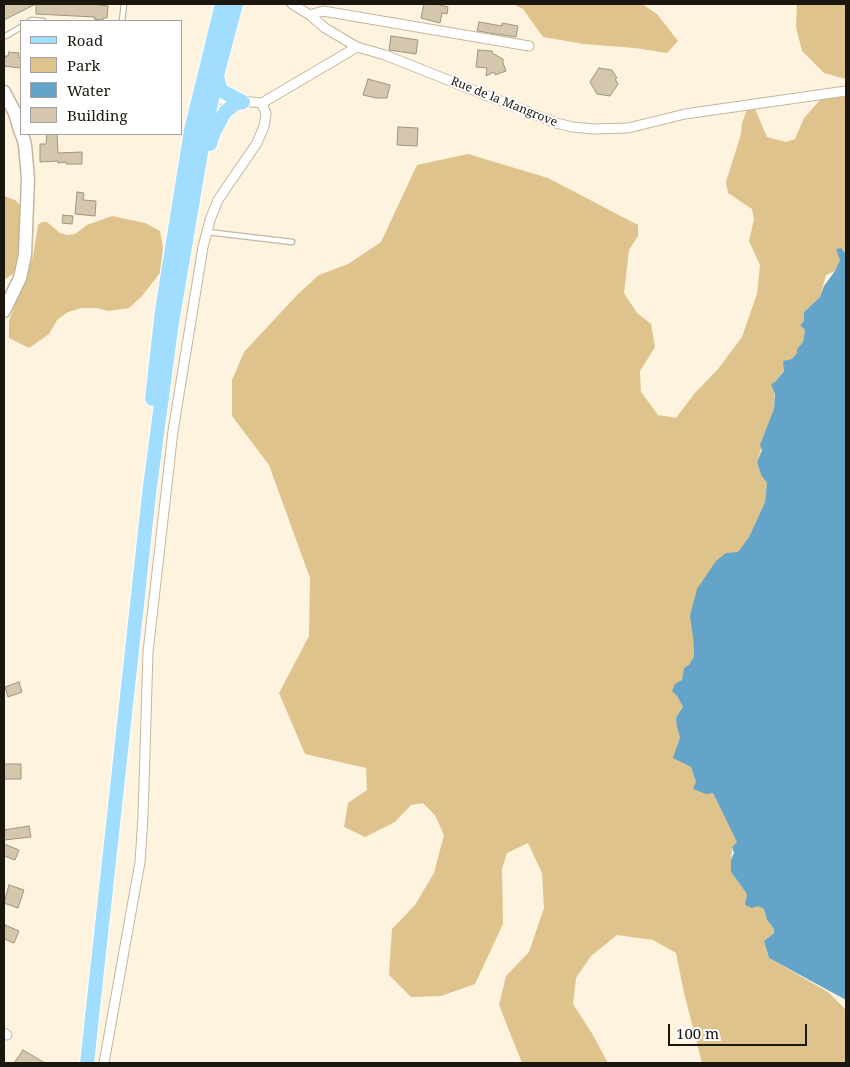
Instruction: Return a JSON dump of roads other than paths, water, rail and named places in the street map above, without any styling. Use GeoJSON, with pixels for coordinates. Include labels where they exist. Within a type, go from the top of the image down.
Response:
{"type":"FeatureCollection","features":[{"type":"Feature","properties":{"kind":"main road"},"geometry":{"type":"LineString","coordinates":[[86,1063],[149,494],[171,329],[190,209],[211,98],[222,4]]}},
{"type":"Feature","properties":{"kind":"main road"},"geometry":{"type":"LineString","coordinates":[[78,1063],[104,850],[162,310],[191,130],[211,98],[236,4]]}},
{"type":"Feature","properties":{"kind":"main road"},"geometry":{"type":"LineString","coordinates":[[217,76],[218,84],[222,91],[243,102]]}},
{"type":"Feature","properties":{"kind":"main road"},"geometry":{"type":"LineString","coordinates":[[4,92],[15,113],[20,130]]}},
{"type":"Feature","properties":{"kind":"main road"},"geometry":{"type":"LineString","coordinates":[[190,209],[217,126],[230,107],[243,102]]}},
{"type":"Feature","properties":{"kind":"main road"},"geometry":{"type":"LineString","coordinates":[[4,311],[20,278],[25,256],[28,179],[25,145],[22,135]]}},
{"type":"Feature","properties":{"kind":"street","name":"Rue de la Mangrove"},"geometry":{"type":"LineString","coordinates":[[292,4],[310,15],[325,28],[357,47],[384,55],[463,85],[536,116],[573,127],[619,129],[685,114],[846,90]]}},
{"type":"Feature","properties":{"kind":"street"},"geometry":{"type":"LineString","coordinates":[[310,15],[323,11],[529,46]]}},
{"type":"Feature","properties":{"kind":"street"},"geometry":{"type":"LineString","coordinates":[[211,98],[262,103],[357,47]]}},
{"type":"Feature","properties":{"kind":"street"},"geometry":{"type":"LineString","coordinates":[[104,1063],[140,862],[144,798],[148,652],[174,431],[203,246],[218,200],[257,142],[264,126],[266,114],[262,103]]}},
{"type":"Feature","properties":{"kind":"lane"},"geometry":{"type":"LineString","coordinates":[[122,20],[124,4]]}},
{"type":"Feature","properties":{"kind":"lane"},"geometry":{"type":"LineString","coordinates":[[4,38],[20,28]]}},
{"type":"Feature","properties":{"kind":"lane"},"geometry":{"type":"LineString","coordinates":[[207,232],[292,242]]}},
{"type":"Feature","properties":{"kind":"water"},"geometry":{"type":"Polygon","coordinates":[[[841,248],[846,254],[846,1000],[769,958],[764,941],[774,933],[774,929],[767,920],[764,909],[758,906],[752,908],[745,905],[747,894],[731,872],[731,860],[734,853],[732,847],[737,842],[713,793],[706,794],[693,789],[696,782],[691,767],[673,758],[680,738],[676,718],[683,707],[672,691],[675,684],[682,680],[684,668],[689,665],[694,656],[690,616],[697,589],[716,561],[726,553],[738,552],[749,537],[765,502],[767,483],[761,475],[757,462],[762,450],[760,445],[774,409],[775,394],[771,384],[784,371],[783,361],[792,359],[803,342],[805,330],[800,325],[804,321],[804,312],[820,297],[824,286],[835,271],[840,260],[836,249],[841,248]]]}}]}
